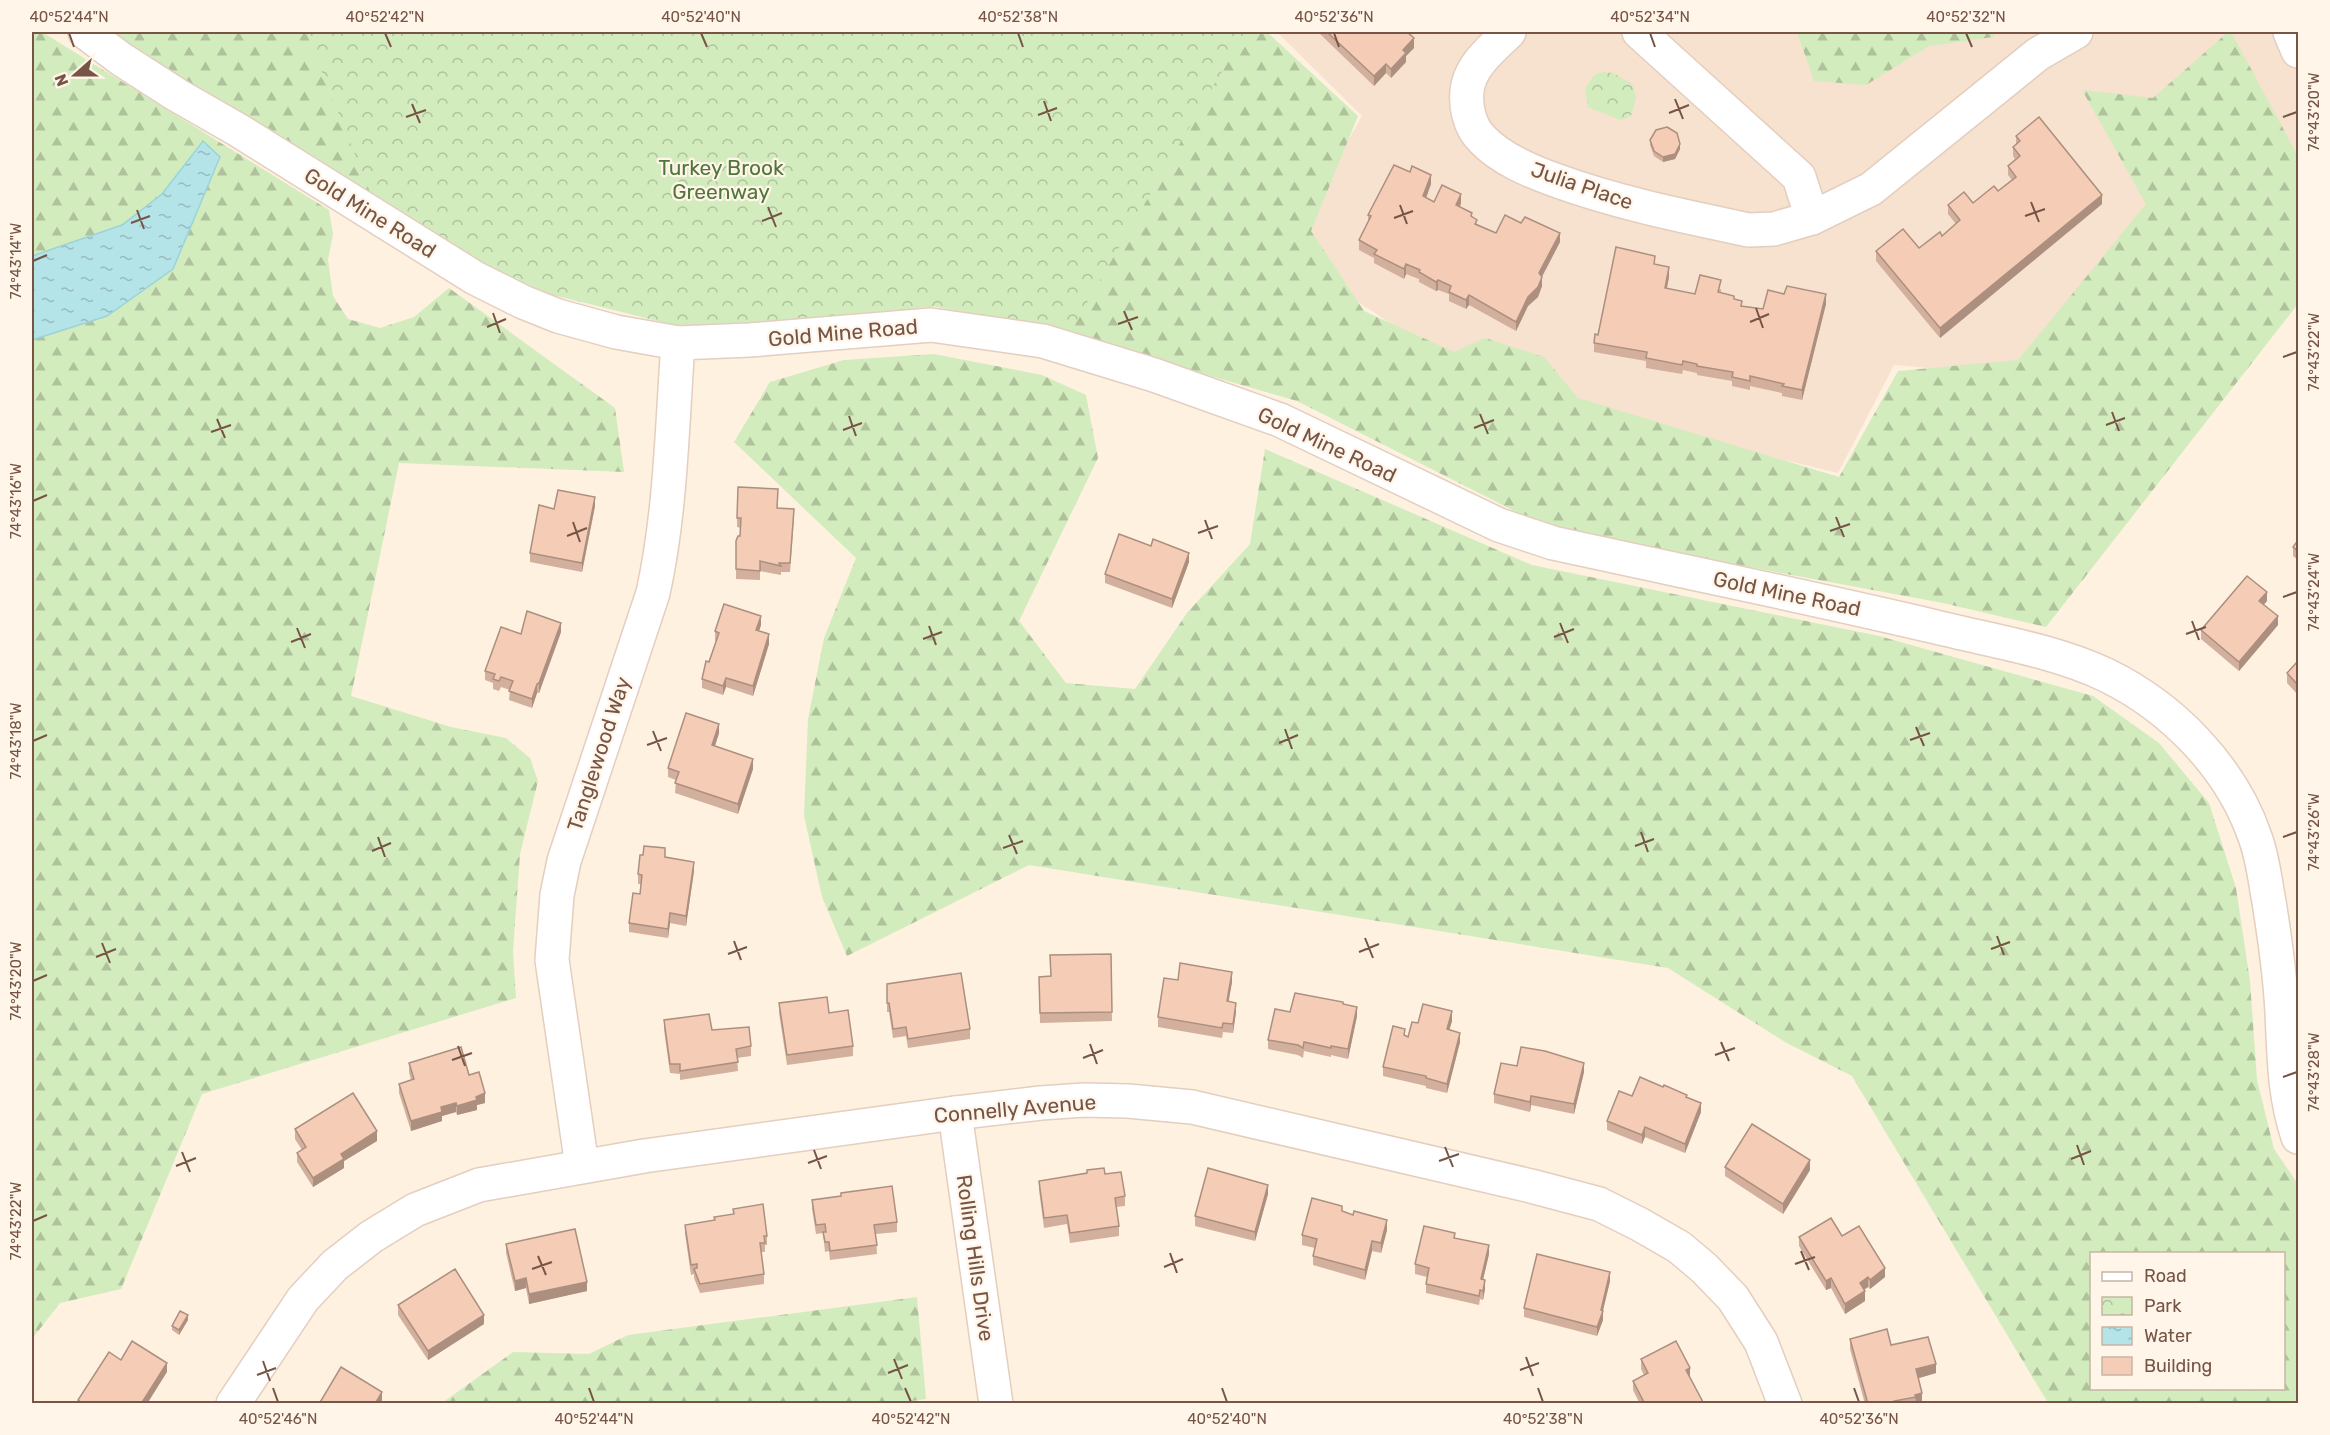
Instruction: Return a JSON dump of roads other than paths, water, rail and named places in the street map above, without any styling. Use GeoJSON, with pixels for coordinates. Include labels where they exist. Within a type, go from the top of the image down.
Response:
{"type":"FeatureCollection","features":[{"type":"Feature","properties":{"kind":"street","name":"Gold Mine Road"},"geometry":{"type":"LineString","coordinates":[[85,32],[121,59],[475,278],[523,302],[558,316],[616,333],[678,343],[750,340],[931,325],[1043,341],[1154,375],[1280,420],[1499,525],[1553,543],[1908,620],[2032,650],[2107,675],[2140,694],[2186,731],[2230,785],[2245,812],[2258,849],[2276,945],[2284,1068],[2291,1115],[2298,1137]]}},
{"type":"Feature","properties":{"kind":"street","name":"Julia Place"},"geometry":{"type":"LineString","coordinates":[[1509,32],[1480,62],[1468,84],[1467,98],[1469,117],[1478,135],[1502,155],[1539,174],[1590,193],[1636,206],[1749,230],[1774,229],[1812,218],[1871,189],[2038,54],[2076,32]]}},
{"type":"Feature","properties":{"kind":"street"},"geometry":{"type":"LineString","coordinates":[[1639,32],[1799,177],[1812,218]]}},
{"type":"Feature","properties":{"kind":"street"},"geometry":{"type":"LineString","coordinates":[[2290,32],[2298,51]]}},
{"type":"Feature","properties":{"kind":"street","name":"Tanglewood Way"},"geometry":{"type":"LineString","coordinates":[[582,1166],[552,960],[553,925],[564,861],[653,593],[660,561],[678,343]]}},
{"type":"Feature","properties":{"kind":"street","name":"Connelly Avenue"},"geometry":{"type":"LineString","coordinates":[[233,1404],[303,1299],[335,1265],[371,1237],[415,1210],[478,1185],[582,1166],[955,1113],[1084,1100],[1128,1101],[1192,1107],[1599,1204],[1678,1247],[1704,1268],[1733,1298],[1761,1342],[1785,1404]]}},
{"type":"Feature","properties":{"kind":"street","name":"Rolling Hills Drive"},"geometry":{"type":"LineString","coordinates":[[955,1113],[996,1404]]}},
{"type":"Feature","properties":{"kind":"water"},"geometry":{"type":"Polygon","coordinates":[[[203,141],[220,157],[173,269],[107,316],[32,340],[32,256],[122,225],[162,194],[203,141]]]}},
{"type":"Feature","properties":{"kind":"park label","name":"Turkey Brook Greenway"},"geometry":{"type":"Point","coordinates":[721,180]}}]}
